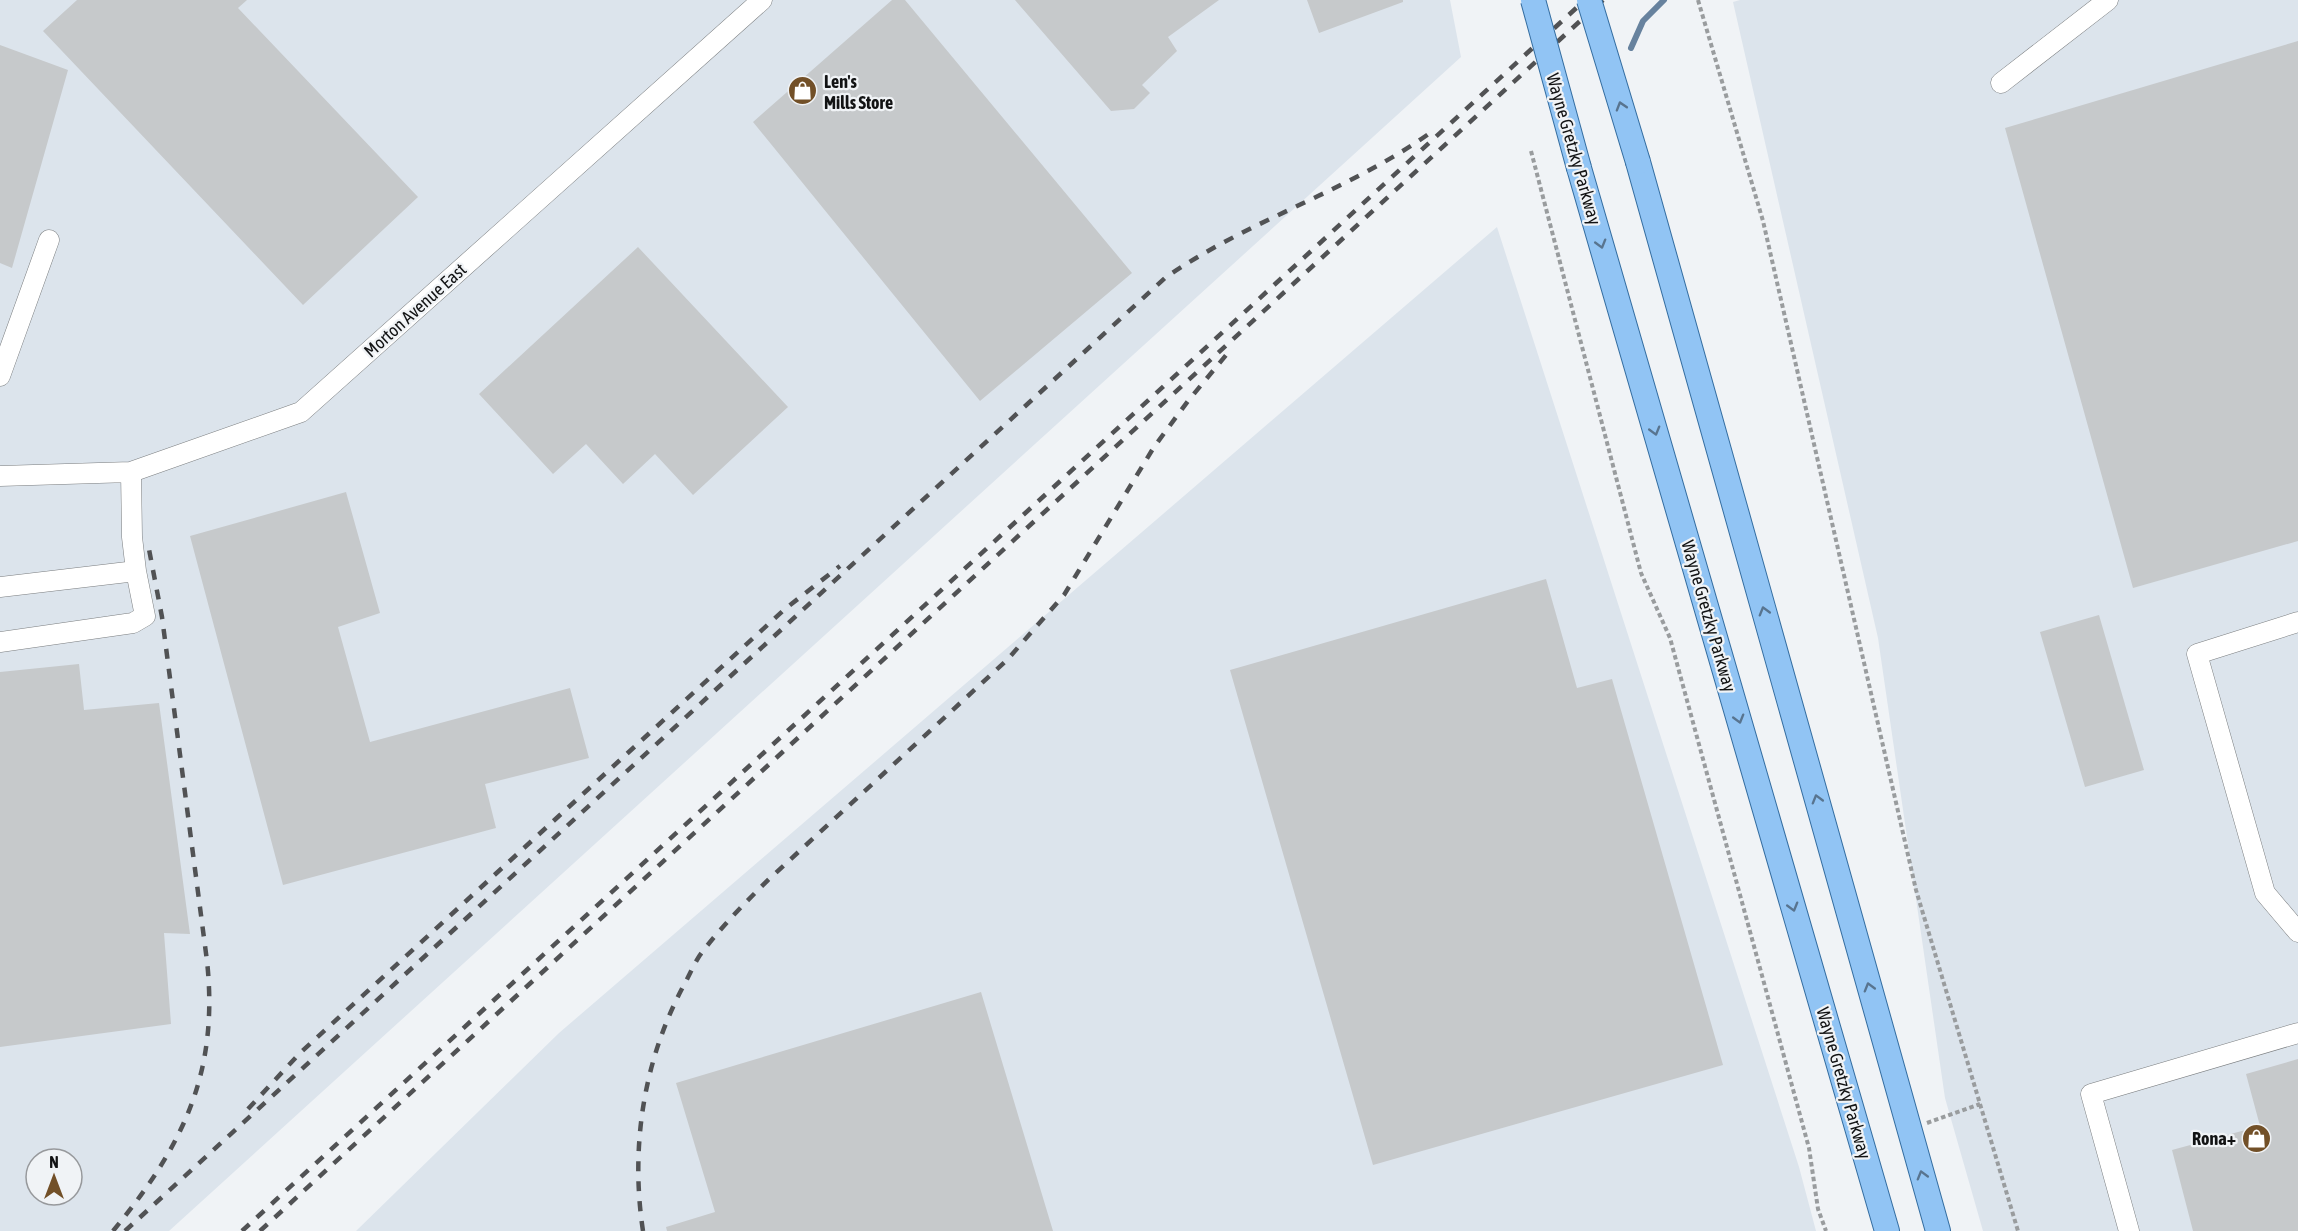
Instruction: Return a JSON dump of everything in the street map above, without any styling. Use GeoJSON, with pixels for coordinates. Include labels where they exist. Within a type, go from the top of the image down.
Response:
{"type":"FeatureCollection","features":[{"type":"Feature","properties":{"kind":"main road","name":"Wayne Gretzky Parkway"},"geometry":{"type":"LineString","coordinates":[[1533,0],[1579,168],[1887,1231]]}},
{"type":"Feature","properties":{"kind":"main road"},"geometry":{"type":"LineString","coordinates":[[1589,0],[1638,162],[1938,1231]]}},
{"type":"Feature","properties":{"kind":"street","name":"Morton Avenue East"},"geometry":{"type":"LineString","coordinates":[[0,476],[131,472],[301,412],[762,0]]}},
{"type":"Feature","properties":{"kind":"street"},"geometry":{"type":"LineString","coordinates":[[2001,83],[2108,0]]}},
{"type":"Feature","properties":{"kind":"street"},"geometry":{"type":"LineString","coordinates":[[0,376],[49,240]]}},
{"type":"Feature","properties":{"kind":"street"},"geometry":{"type":"LineString","coordinates":[[0,642],[134,623],[145,616],[132,537],[131,472]]}},
{"type":"Feature","properties":{"kind":"street"},"geometry":{"type":"LineString","coordinates":[[0,587],[136,571]]}},
{"type":"Feature","properties":{"kind":"street"},"geometry":{"type":"LineString","coordinates":[[2298,622],[2197,654],[2265,893],[2298,932]]}},
{"type":"Feature","properties":{"kind":"street"},"geometry":{"type":"LineString","coordinates":[[2129,1231],[2091,1094],[2298,1033]]}},
{"type":"Feature","properties":{"kind":"path"},"geometry":{"type":"LineString","coordinates":[[1698,0],[1763,221],[1916,890],[2018,1231]]}},
{"type":"Feature","properties":{"kind":"path"},"geometry":{"type":"LineString","coordinates":[[1531,151],[1641,573],[1674,650],[1809,1148],[1818,1209],[1826,1231]]}},
{"type":"Feature","properties":{"kind":"path"},"geometry":{"type":"LineString","coordinates":[[1909,1129],[1980,1104]]}},
{"type":"Feature","properties":{"kind":"shaded area"},"geometry":{"type":"Polygon","coordinates":[[[0,0],[1450,0],[1461,57],[169,1231],[0,1231],[0,0]]]}},
{"type":"Feature","properties":{"kind":"shaded area"},"geometry":{"type":"Polygon","coordinates":[[[1740,0],[2298,0],[2298,1231],[1983,1231],[1945,1098],[1878,638],[1733,2],[1740,0]]]}},
{"type":"Feature","properties":{"kind":"shaded area"},"geometry":{"type":"Polygon","coordinates":[[[1497,227],[1799,1167],[1816,1231],[356,1231],[559,1033],[1497,227]]]}},
{"type":"Feature","properties":{"kind":"building"},"geometry":{"type":"Polygon","coordinates":[[[77,0],[247,0],[238,8],[418,197],[303,305],[43,31],[77,0]]]}},
{"type":"Feature","properties":{"kind":"building"},"geometry":{"type":"Polygon","coordinates":[[[892,0],[905,0],[1132,273],[980,401],[753,122],[892,0]]]}},
{"type":"Feature","properties":{"kind":"building"},"geometry":{"type":"Polygon","coordinates":[[[1015,0],[1219,0],[1168,37],[1177,51],[1142,85],[1150,93],[1134,109],[1111,111],[1015,0]]]}},
{"type":"Feature","properties":{"kind":"building"},"geometry":{"type":"Polygon","coordinates":[[[1307,0],[1403,0],[1403,2],[1319,33],[1307,0]]]}},
{"type":"Feature","properties":{"kind":"building"},"geometry":{"type":"Polygon","coordinates":[[[2298,41],[2298,541],[2133,588],[2005,128],[2298,41]]]}},
{"type":"Feature","properties":{"kind":"building"},"geometry":{"type":"Polygon","coordinates":[[[0,45],[68,70],[12,268],[0,263],[0,45]]]}},
{"type":"Feature","properties":{"kind":"building"},"geometry":{"type":"Polygon","coordinates":[[[638,247],[788,407],[693,495],[655,454],[623,484],[586,444],[553,474],[479,394],[638,247]]]}},
{"type":"Feature","properties":{"kind":"building"},"geometry":{"type":"Polygon","coordinates":[[[346,492],[380,613],[338,627],[370,742],[570,688],[589,758],[485,784],[496,828],[283,885],[190,536],[346,492]]]}},
{"type":"Feature","properties":{"kind":"building"},"geometry":{"type":"Polygon","coordinates":[[[1546,579],[1577,688],[1612,679],[1723,1065],[1373,1165],[1230,670],[1546,579]]]}},
{"type":"Feature","properties":{"kind":"building"},"geometry":{"type":"Polygon","coordinates":[[[2099,615],[2144,770],[2085,787],[2040,632],[2099,615]]]}},
{"type":"Feature","properties":{"kind":"building"},"geometry":{"type":"Polygon","coordinates":[[[79,664],[84,710],[159,703],[190,934],[164,933],[171,1024],[0,1047],[0,672],[79,664]]]}},
{"type":"Feature","properties":{"kind":"building"},"geometry":{"type":"Polygon","coordinates":[[[981,992],[1053,1231],[667,1231],[666,1227],[715,1212],[676,1083],[981,992]]]}},
{"type":"Feature","properties":{"kind":"building","name":"Rona+"},"geometry":{"type":"Polygon","coordinates":[[[2298,1059],[2298,1231],[2193,1231],[2172,1150],[2260,1126],[2246,1074],[2298,1059]]]}},
{"type":"Feature","properties":{"kind":"waterway"},"geometry":{"type":"LineString","coordinates":[[1631,48],[1643,21],[1664,0]]}},
{"type":"Feature","properties":{"kind":"railway"},"geometry":{"type":"LineString","coordinates":[[242,1231],[1585,0]]}},
{"type":"Feature","properties":{"kind":"railway"},"geometry":{"type":"LineString","coordinates":[[260,1231],[1603,0]]}},
{"type":"Feature","properties":{"kind":"railway"},"geometry":{"type":"LineString","coordinates":[[125,1231],[1165,278],[1230,239],[1332,190],[1398,154],[1430,133]]}},
{"type":"Feature","properties":{"kind":"railway"},"geometry":{"type":"LineString","coordinates":[[643,1231],[638,1167],[644,1103],[650,1072],[671,1012],[700,955],[741,907],[768,880],[1007,660],[1064,595],[1154,447],[1227,354]]}},
{"type":"Feature","properties":{"kind":"railway"},"geometry":{"type":"LineString","coordinates":[[113,1231],[159,1169],[177,1138],[191,1106],[201,1073],[207,1038],[209,1001],[207,961],[162,617],[148,544]]}},
{"type":"Feature","properties":{"kind":"railway"},"geometry":{"type":"LineString","coordinates":[[248,1109],[300,1053],[785,609],[840,566]]}},
{"type":"Feature","properties":{"kind":"place","name":"Len's Mills Store"},"geometry":{"type":"Point","coordinates":[803,91]}},
{"type":"Feature","properties":{"kind":"place","name":"Rona+"},"geometry":{"type":"Point","coordinates":[2257,1138]}}]}
